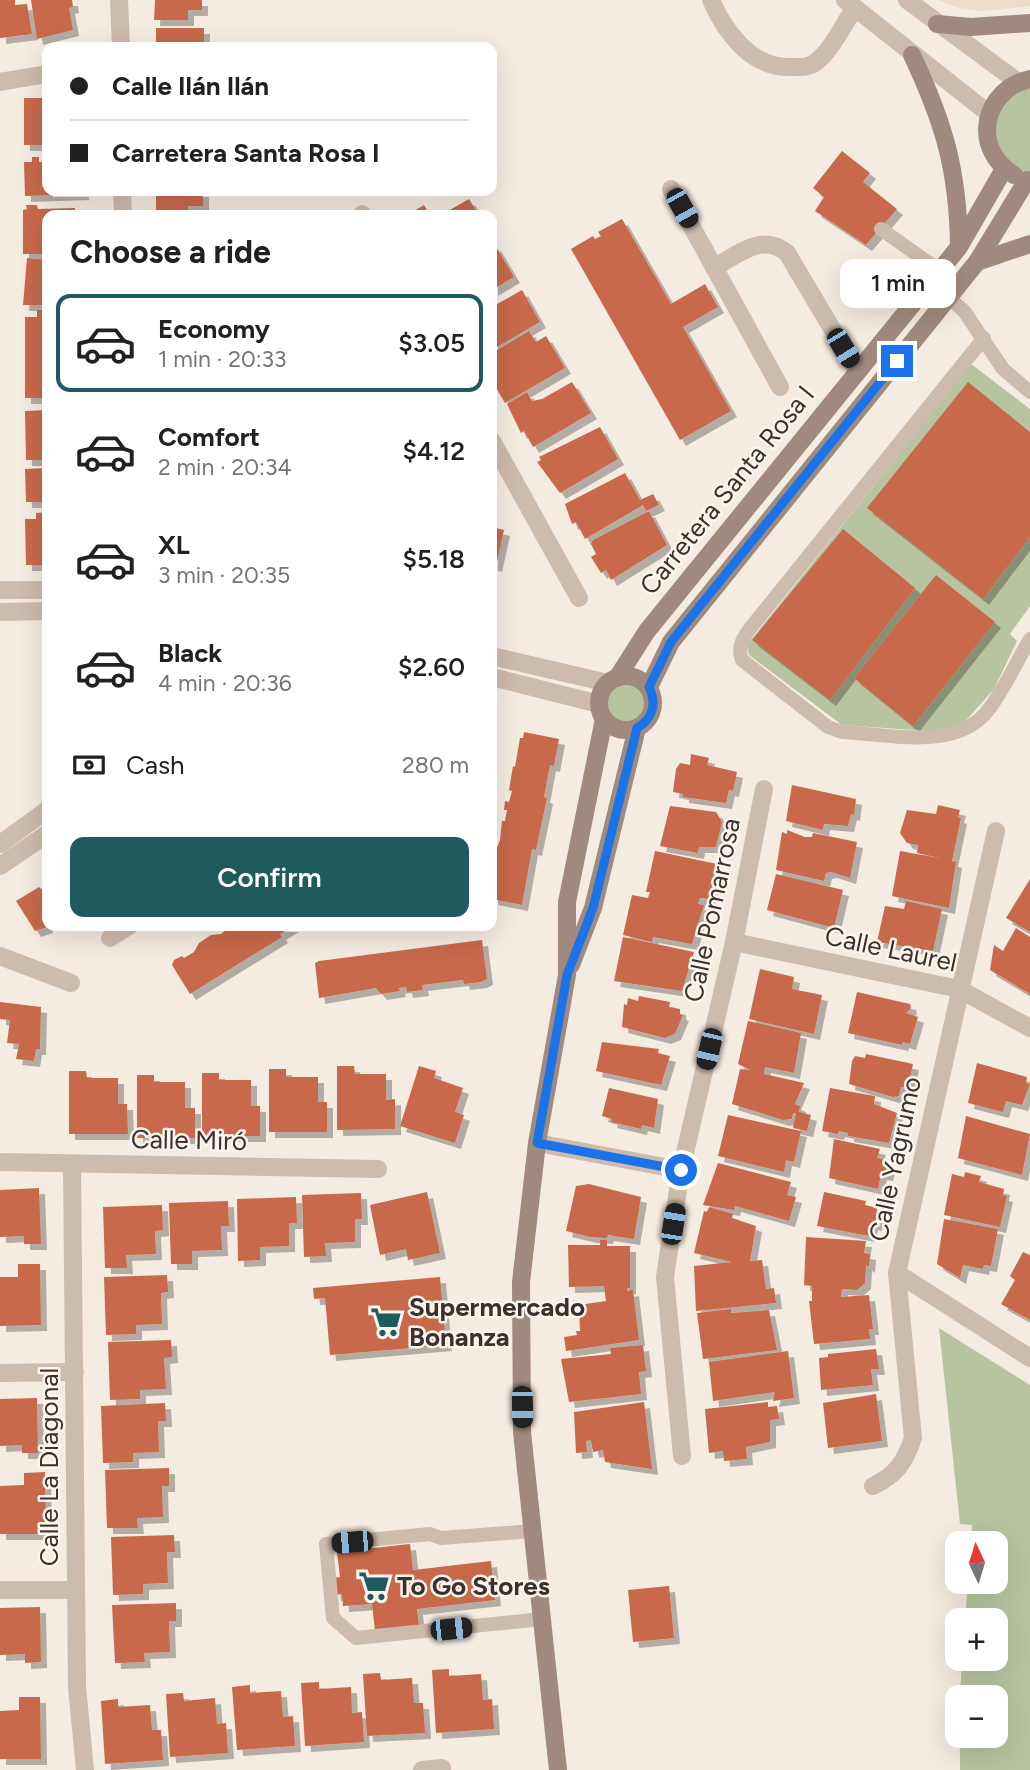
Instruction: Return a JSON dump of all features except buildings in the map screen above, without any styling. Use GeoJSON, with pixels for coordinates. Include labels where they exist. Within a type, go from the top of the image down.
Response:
{"type":"FeatureCollection","features":[{"type":"Feature","properties":{"kind":"street"},"geometry":{"type":"LineString","coordinates":[[119,0],[121,42]]}},
{"type":"Feature","properties":{"kind":"street"},"geometry":{"type":"LineString","coordinates":[[711,0],[734,40],[769,65],[786,67],[807,66],[818,60],[850,4],[988,113]]}},
{"type":"Feature","properties":{"kind":"street"},"geometry":{"type":"LineString","coordinates":[[907,0],[937,24],[1024,81]]}},
{"type":"Feature","properties":{"kind":"street"},"geometry":{"type":"LineString","coordinates":[[937,24],[971,27],[1030,23]]}},
{"type":"Feature","properties":{"kind":"street"},"geometry":{"type":"LineString","coordinates":[[912,55],[934,103],[950,152],[956,190],[959,247]]}},
{"type":"Feature","properties":{"kind":"street"},"geometry":{"type":"LineString","coordinates":[[0,82],[42,75]]}},
{"type":"Feature","properties":{"kind":"street"},"geometry":{"type":"LineString","coordinates":[[1024,81],[1003,91],[988,113],[988,145],[1004,169],[1029,180]]}},
{"type":"Feature","properties":{"kind":"street","name":"Carretera Santa Rosa I"},"geometry":{"type":"LineString","coordinates":[[613,680],[646,631],[959,247],[1004,169]]}},
{"type":"Feature","properties":{"kind":"street","name":"Carretera Santa Rosa I"},"geometry":{"type":"LineString","coordinates":[[649,687],[671,642],[950,297],[977,262],[1029,180]]}},
{"type":"Feature","properties":{"kind":"street"},"geometry":{"type":"LineString","coordinates":[[671,188],[780,387]]}},
{"type":"Feature","properties":{"kind":"street"},"geometry":{"type":"LineString","coordinates":[[715,268],[753,245],[762,243],[780,247],[787,253],[857,371]]}},
{"type":"Feature","properties":{"kind":"street"},"geometry":{"type":"LineString","coordinates":[[977,262],[1030,244]]}},
{"type":"Feature","properties":{"kind":"street"},"geometry":{"type":"LineString","coordinates":[[497,455],[579,598]]}},
{"type":"Feature","properties":{"kind":"street"},"geometry":{"type":"LineString","coordinates":[[0,590],[42,590]]}},
{"type":"Feature","properties":{"kind":"street"},"geometry":{"type":"LineString","coordinates":[[0,612],[42,611]]}},
{"type":"Feature","properties":{"kind":"street"},"geometry":{"type":"LineString","coordinates":[[497,657],[613,680],[636,678],[649,687],[653,708],[646,722],[637,728],[621,730],[601,712],[497,679]]}},
{"type":"Feature","properties":{"kind":"street"},"geometry":{"type":"LineString","coordinates":[[558,1770],[522,1432],[521,1282],[537,1143],[567,975],[567,902],[601,712],[613,680]]}},
{"type":"Feature","properties":{"kind":"street"},"geometry":{"type":"LineString","coordinates":[[567,975],[593,908],[637,728]]}},
{"type":"Feature","properties":{"kind":"street","name":"Calle Pomarrosa"},"geometry":{"type":"LineString","coordinates":[[682,1456],[665,1277],[681,1170],[733,942],[764,789]]}},
{"type":"Feature","properties":{"kind":"street"},"geometry":{"type":"LineString","coordinates":[[0,844],[42,814]]}},
{"type":"Feature","properties":{"kind":"street","name":"Calle Yagrumo"},"geometry":{"type":"LineString","coordinates":[[873,1486],[892,1477],[906,1460],[914,1438],[897,1273],[996,831]]}},
{"type":"Feature","properties":{"kind":"street"},"geometry":{"type":"LineString","coordinates":[[0,866],[42,837]]}},
{"type":"Feature","properties":{"kind":"street"},"geometry":{"type":"LineString","coordinates":[[110,938],[121,931]]}},
{"type":"Feature","properties":{"kind":"street","name":"Calle Laurel"},"geometry":{"type":"LineString","coordinates":[[733,942],[959,989],[1030,1028]]}},
{"type":"Feature","properties":{"kind":"street"},"geometry":{"type":"LineString","coordinates":[[0,956],[71,983]]}},
{"type":"Feature","properties":{"kind":"street"},"geometry":{"type":"LineString","coordinates":[[537,1143],[681,1170]]}},
{"type":"Feature","properties":{"kind":"street","name":"Calle Miró"},"geometry":{"type":"LineString","coordinates":[[0,1162],[378,1169]]}},
{"type":"Feature","properties":{"kind":"street","name":"Calle La Diagonal"},"geometry":{"type":"LineString","coordinates":[[72,1164],[77,1687],[85,1770]]}},
{"type":"Feature","properties":{"kind":"street"},"geometry":{"type":"LineString","coordinates":[[897,1273],[1030,1358]]}},
{"type":"Feature","properties":{"kind":"street"},"geometry":{"type":"LineString","coordinates":[[0,1373],[75,1372]]}},
{"type":"Feature","properties":{"kind":"street"},"geometry":{"type":"LineString","coordinates":[[0,1590],[76,1590]]}},
{"type":"Feature","properties":{"kind":"street"},"geometry":{"type":"LineString","coordinates":[[422,1770],[442,1768]]}},
{"type":"Feature","properties":{"kind":"lane"},"geometry":{"type":"LineString","coordinates":[[881,229],[935,277],[984,338],[1003,369],[1030,392]]}},
{"type":"Feature","properties":{"kind":"lane"},"geometry":{"type":"LineString","coordinates":[[984,338],[755,621],[741,640],[738,651],[742,660],[828,727],[842,732],[938,736],[955,734],[969,727],[989,709],[1030,639]]}},
{"type":"Feature","properties":{"kind":"lane"},"geometry":{"type":"LineString","coordinates":[[533,1531],[441,1538],[430,1534],[326,1544],[333,1618],[356,1638],[542,1619]]}},
{"type":"Feature","properties":{"kind":"green space"},"geometry":{"type":"Polygon","coordinates":[[[1030,85],[1030,175],[1013,169],[993,142],[997,108],[1030,85]]]}},
{"type":"Feature","properties":{"kind":"green space"},"geometry":{"type":"Polygon","coordinates":[[[971,364],[1030,409],[1030,606],[1010,634],[1017,641],[994,689],[961,726],[928,731],[842,725],[749,655],[747,645],[971,364]]]}},
{"type":"Feature","properties":{"kind":"green space"},"geometry":{"type":"Polygon","coordinates":[[[626,681],[641,688],[648,703],[641,718],[626,725],[611,718],[604,703],[611,688],[626,681]]]}},
{"type":"Feature","properties":{"kind":"green space"},"geometry":{"type":"Polygon","coordinates":[[[939,1328],[1030,1385],[1030,1770],[960,1770],[960,1748],[1008,1748],[1008,1685],[961,1685],[961,1671],[1008,1671],[1008,1608],[966,1608],[967,1594],[1008,1594],[1008,1531],[972,1531],[972,1525],[960,1524],[939,1328]]]}},
{"type":"Feature","properties":{"kind":"shaded area"},"geometry":{"type":"Polygon","coordinates":[[[938,0],[1030,0],[1030,6],[982,11],[959,8],[938,0]]]}},
{"type":"Feature","properties":{"kind":"place","name":"Supermercado Bonanza"},"geometry":{"type":"Point","coordinates":[386,1322]}},
{"type":"Feature","properties":{"kind":"place","name":"To Go Stores"},"geometry":{"type":"Point","coordinates":[374,1586]}},
{"type":"Feature","properties":{"kind":"route"},"geometry":{"type":"LineString","coordinates":[[681,1170],[537,1143],[567,975],[593,908],[637,728],[642,726],[652,713],[653,702],[649,687],[659,661],[671,642],[897,361]]}}]}
